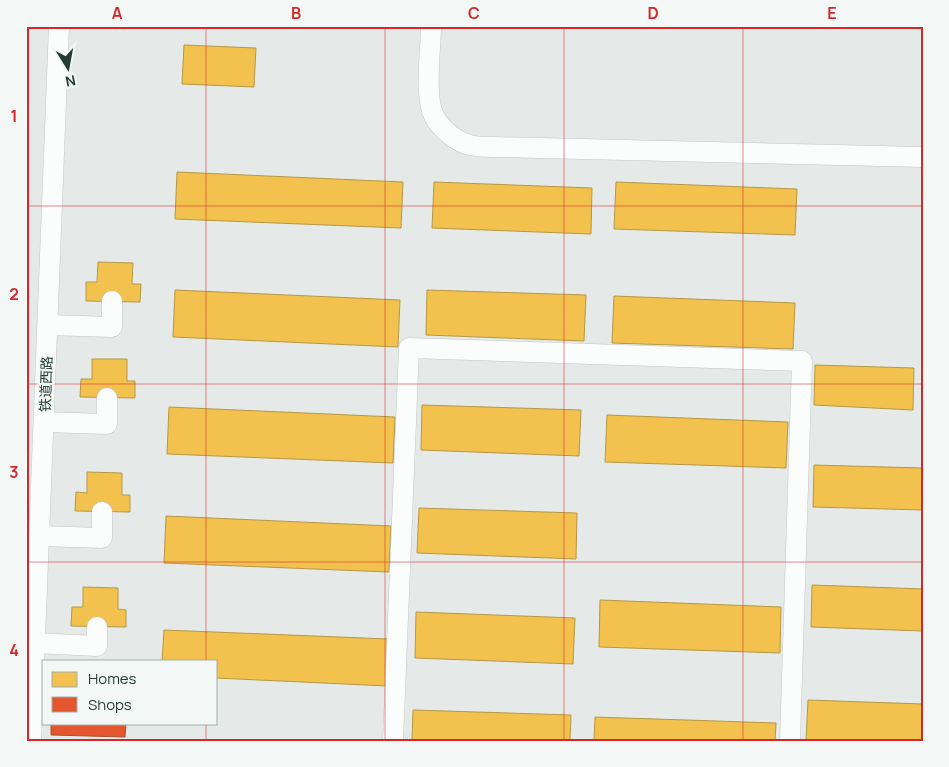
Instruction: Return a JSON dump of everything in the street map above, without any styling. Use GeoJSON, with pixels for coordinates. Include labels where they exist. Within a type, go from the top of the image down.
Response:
{"type":"FeatureCollection","features":[{"type":"Feature","properties":{"kind":"street","name":"铁道西路"},"geometry":{"type":"LineString","coordinates":[[31,741],[60,26]]}},
{"type":"Feature","properties":{"kind":"street"},"geometry":{"type":"LineString","coordinates":[[432,26],[429,87],[434,116],[442,127],[455,138],[470,145],[923,157]]}},
{"type":"Feature","properties":{"kind":"street"},"geometry":{"type":"LineString","coordinates":[[48,325],[112,327],[112,301]]}},
{"type":"Feature","properties":{"kind":"street"},"geometry":{"type":"LineString","coordinates":[[393,741],[409,348],[802,361],[790,741]]}},
{"type":"Feature","properties":{"kind":"street"},"geometry":{"type":"LineString","coordinates":[[44,422],[107,424],[107,398]]}},
{"type":"Feature","properties":{"kind":"street"},"geometry":{"type":"LineString","coordinates":[[40,536],[102,538],[102,512]]}},
{"type":"Feature","properties":{"kind":"street"},"geometry":{"type":"LineString","coordinates":[[36,644],[97,646],[98,626]]}},
{"type":"Feature","properties":{"kind":"building: Homes"},"geometry":{"type":"Polygon","coordinates":[[[184,45],[256,48],[254,87],[182,84],[184,45]]]}},
{"type":"Feature","properties":{"kind":"building: Homes"},"geometry":{"type":"Polygon","coordinates":[[[177,172],[403,182],[401,228],[175,219],[177,172]]]}},
{"type":"Feature","properties":{"kind":"building: Homes"},"geometry":{"type":"Polygon","coordinates":[[[434,182],[592,188],[591,234],[432,228],[434,182]]]}},
{"type":"Feature","properties":{"kind":"building: Homes"},"geometry":{"type":"Polygon","coordinates":[[[616,182],[797,189],[795,235],[614,229],[616,182]]]}},
{"type":"Feature","properties":{"kind":"building: Homes"},"geometry":{"type":"Polygon","coordinates":[[[98,262],[133,263],[132,284],[141,284],[140,302],[86,301],[86,282],[97,282],[98,262]]]}},
{"type":"Feature","properties":{"kind":"building: Homes"},"geometry":{"type":"Polygon","coordinates":[[[175,290],[400,300],[398,347],[173,337],[175,290]]]}},
{"type":"Feature","properties":{"kind":"building: Homes"},"geometry":{"type":"Polygon","coordinates":[[[427,290],[586,295],[584,341],[426,335],[427,290]]]}},
{"type":"Feature","properties":{"kind":"building: Homes"},"geometry":{"type":"Polygon","coordinates":[[[614,296],[795,303],[793,349],[612,343],[614,296]]]}},
{"type":"Feature","properties":{"kind":"building: Homes"},"geometry":{"type":"Polygon","coordinates":[[[92,359],[127,359],[127,381],[135,381],[135,398],[80,397],[81,379],[92,379],[92,359]]]}},
{"type":"Feature","properties":{"kind":"building: Homes"},"geometry":{"type":"Polygon","coordinates":[[[815,365],[914,368],[913,410],[814,405],[815,365]]]}},
{"type":"Feature","properties":{"kind":"building: Homes"},"geometry":{"type":"Polygon","coordinates":[[[422,405],[581,410],[579,456],[421,450],[422,405]]]}},
{"type":"Feature","properties":{"kind":"building: Homes"},"geometry":{"type":"Polygon","coordinates":[[[169,407],[395,417],[393,463],[167,454],[169,407]]]}},
{"type":"Feature","properties":{"kind":"building: Homes"},"geometry":{"type":"Polygon","coordinates":[[[607,415],[788,422],[786,468],[605,462],[607,415]]]}},
{"type":"Feature","properties":{"kind":"building: Homes"},"geometry":{"type":"Polygon","coordinates":[[[814,465],[923,468],[923,510],[813,507],[814,465]]]}},
{"type":"Feature","properties":{"kind":"building: Homes"},"geometry":{"type":"Polygon","coordinates":[[[87,472],[122,473],[122,495],[130,495],[130,512],[75,511],[76,492],[87,493],[87,472]]]}},
{"type":"Feature","properties":{"kind":"building: Homes"},"geometry":{"type":"Polygon","coordinates":[[[419,508],[577,513],[576,559],[417,553],[419,508]]]}},
{"type":"Feature","properties":{"kind":"building: Homes"},"geometry":{"type":"Polygon","coordinates":[[[166,516],[391,526],[389,572],[164,563],[166,516]]]}},
{"type":"Feature","properties":{"kind":"building: Homes"},"geometry":{"type":"Polygon","coordinates":[[[812,585],[923,589],[923,631],[811,627],[812,585]]]}},
{"type":"Feature","properties":{"kind":"building: Homes"},"geometry":{"type":"Polygon","coordinates":[[[83,587],[118,588],[118,609],[126,610],[126,627],[71,626],[72,607],[83,607],[83,587]]]}},
{"type":"Feature","properties":{"kind":"building: Homes"},"geometry":{"type":"Polygon","coordinates":[[[600,600],[781,607],[780,653],[599,647],[600,600]]]}},
{"type":"Feature","properties":{"kind":"building: Homes"},"geometry":{"type":"Polygon","coordinates":[[[416,612],[575,618],[573,664],[415,658],[416,612]]]}},
{"type":"Feature","properties":{"kind":"building: Homes"},"geometry":{"type":"Polygon","coordinates":[[[164,630],[389,639],[387,686],[218,678],[218,660],[162,660],[164,630]]]}},
{"type":"Feature","properties":{"kind":"building: Homes"},"geometry":{"type":"Polygon","coordinates":[[[808,700],[923,704],[923,741],[806,741],[808,700]]]}},
{"type":"Feature","properties":{"kind":"building: Homes"},"geometry":{"type":"Polygon","coordinates":[[[413,710],[571,715],[570,741],[412,741],[413,710]]]}},
{"type":"Feature","properties":{"kind":"building: Homes"},"geometry":{"type":"Polygon","coordinates":[[[595,717],[776,723],[775,741],[594,741],[595,717]]]}},
{"type":"Feature","properties":{"kind":"building: Shops"},"geometry":{"type":"Polygon","coordinates":[[[51,724],[126,724],[125,737],[51,735],[51,724]]]}}]}
